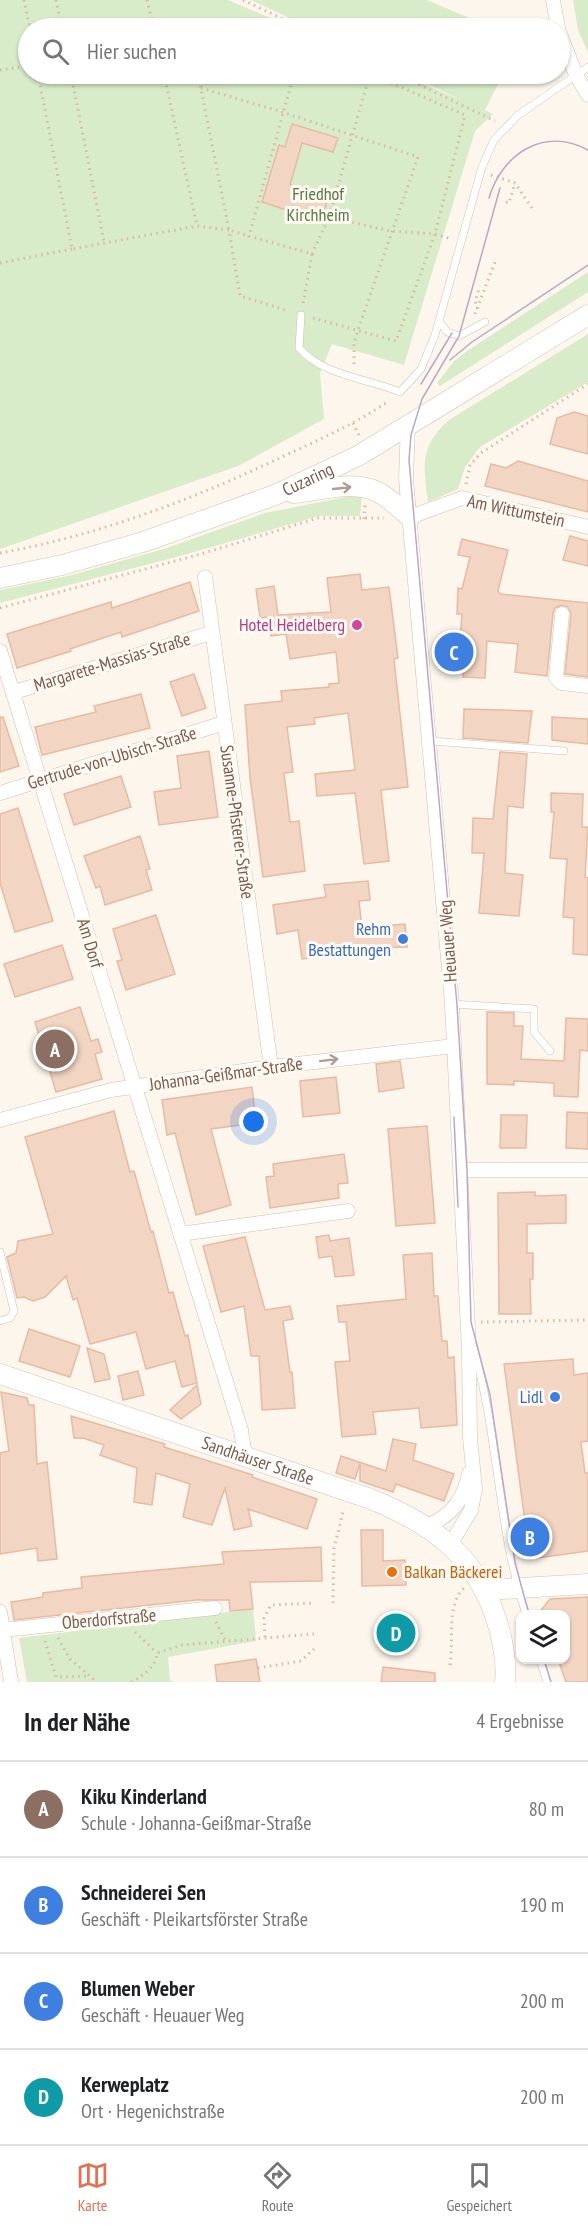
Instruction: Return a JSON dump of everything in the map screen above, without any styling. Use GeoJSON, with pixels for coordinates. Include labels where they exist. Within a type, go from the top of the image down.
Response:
{"type":"FeatureCollection","features":[{"type":"Feature","properties":{"kind":"main road","name":"Cuzaring"},"geometry":{"type":"LineString","coordinates":[[0,578],[63,565],[143,542],[275,495],[358,456],[408,423],[588,315]]}},
{"type":"Feature","properties":{"kind":"main road"},"geometry":{"type":"LineString","coordinates":[[275,495],[342,487],[367,488],[377,491],[410,517]]}},
{"type":"Feature","properties":{"kind":"main road","name":"Sandhäuser Straße"},"geometry":{"type":"LineString","coordinates":[[0,1374],[348,1491],[400,1511],[427,1526],[450,1545],[482,1583]]}},
{"type":"Feature","properties":{"kind":"main road"},"geometry":{"type":"LineString","coordinates":[[505,1682],[502,1643],[482,1583],[519,1589],[588,1584]]}},
{"type":"Feature","properties":{"kind":"street"},"geometry":{"type":"LineString","coordinates":[[553,0],[556,18]]}},
{"type":"Feature","properties":{"kind":"street"},"geometry":{"type":"LineString","coordinates":[[570,60],[588,95]]}},
{"type":"Feature","properties":{"kind":"street","name":"Heuauer Weg"},"geometry":{"type":"LineString","coordinates":[[408,423],[406,454],[410,517],[452,1004],[468,1326],[471,1459],[475,1497],[462,1528],[450,1545]]}},
{"type":"Feature","properties":{"kind":"street","name":"Am Wittumstein"},"geometry":{"type":"LineString","coordinates":[[410,517],[462,498],[588,527]]}},
{"type":"Feature","properties":{"kind":"street","name":"Susanne-Pfisterer-Straße"},"geometry":{"type":"LineString","coordinates":[[205,578],[271,1067]]}},
{"type":"Feature","properties":{"kind":"street"},"geometry":{"type":"LineString","coordinates":[[562,614],[556,678],[561,683],[588,686]]}},
{"type":"Feature","properties":{"kind":"street","name":"Margarete-Massias-Straße"},"geometry":{"type":"LineString","coordinates":[[14,692],[211,633]]}},
{"type":"Feature","properties":{"kind":"street","name":"Am Dorf"},"geometry":{"type":"LineString","coordinates":[[0,651],[241,1430],[245,1456]]}},
{"type":"Feature","properties":{"kind":"street","name":"Gertrude-von-Ubisch-Straße"},"geometry":{"type":"LineString","coordinates":[[0,793],[224,723]]}},
{"type":"Feature","properties":{"kind":"street","name":"Johanna-Geißmar-Straße"},"geometry":{"type":"LineString","coordinates":[[0,1120],[111,1090],[271,1067],[454,1046]]}},
{"type":"Feature","properties":{"kind":"street"},"geometry":{"type":"LineString","coordinates":[[461,1170],[588,1170]]}},
{"type":"Feature","properties":{"kind":"street"},"geometry":{"type":"LineString","coordinates":[[180,1234],[348,1211]]}},
{"type":"Feature","properties":{"kind":"street","name":"Heuauer Weg"},"geometry":{"type":"LineString","coordinates":[[427,1526],[448,1515],[458,1504],[466,1489],[471,1459]]}},
{"type":"Feature","properties":{"kind":"street","name":"Oberdorfstraße"},"geometry":{"type":"LineString","coordinates":[[12,1682],[1,1620],[46,1624],[215,1608]]}},
{"type":"Feature","properties":{"kind":"lane"},"geometry":{"type":"LineString","coordinates":[[570,79],[588,67]]}},
{"type":"Feature","properties":{"kind":"lane"},"geometry":{"type":"LineString","coordinates":[[301,315],[299,348],[305,355],[356,377],[400,392],[421,369],[440,322],[480,172],[494,140],[505,125],[563,84]]}},
{"type":"Feature","properties":{"kind":"lane"},"geometry":{"type":"LineString","coordinates":[[440,322],[452,335],[470,332],[485,322]]}},
{"type":"Feature","properties":{"kind":"lane"},"geometry":{"type":"LineString","coordinates":[[431,741],[564,751]]}},
{"type":"Feature","properties":{"kind":"lane"},"geometry":{"type":"LineString","coordinates":[[452,1004],[534,1009],[534,1032],[550,1051]]}},
{"type":"Feature","properties":{"kind":"lane"},"geometry":{"type":"LineString","coordinates":[[0,1252],[14,1311],[10,1318],[0,1321]]}},
{"type":"Feature","properties":{"kind":"lane"},"geometry":{"type":"LineString","coordinates":[[468,1326],[486,1395],[511,1566],[525,1610]]}},
{"type":"Feature","properties":{"kind":"lane"},"geometry":{"type":"LineString","coordinates":[[542,1664],[547,1682]]}},
{"type":"Feature","properties":{"kind":"path"},"geometry":{"type":"LineString","coordinates":[[24,0],[28,18]]}},
{"type":"Feature","properties":{"kind":"path"},"geometry":{"type":"LineString","coordinates":[[56,0],[60,18]]}},
{"type":"Feature","properties":{"kind":"path"},"geometry":{"type":"LineString","coordinates":[[147,0],[152,18]]}},
{"type":"Feature","properties":{"kind":"path"},"geometry":{"type":"LineString","coordinates":[[243,0],[282,18]]}},
{"type":"Feature","properties":{"kind":"path"},"geometry":{"type":"LineString","coordinates":[[0,70],[18,67]]}},
{"type":"Feature","properties":{"kind":"path"},"geometry":{"type":"LineString","coordinates":[[40,84],[72,249]]}},
{"type":"Feature","properties":{"kind":"path"},"geometry":{"type":"LineString","coordinates":[[73,84],[104,242]]}},
{"type":"Feature","properties":{"kind":"path"},"geometry":{"type":"LineString","coordinates":[[166,84],[197,226]]}},
{"type":"Feature","properties":{"kind":"path"},"geometry":{"type":"LineString","coordinates":[[200,84],[240,296],[396,341],[435,234],[465,115],[393,84]]}},
{"type":"Feature","properties":{"kind":"path"},"geometry":{"type":"LineString","coordinates":[[249,236],[291,84]]}},
{"type":"Feature","properties":{"kind":"path"},"geometry":{"type":"LineString","coordinates":[[301,315],[312,254],[329,217],[367,84]]}},
{"type":"Feature","properties":{"kind":"path"},"geometry":{"type":"LineString","coordinates":[[418,84],[505,125]]}},
{"type":"Feature","properties":{"kind":"path"},"geometry":{"type":"LineString","coordinates":[[201,88],[282,112],[418,158],[390,231],[358,330],[353,359],[356,377]]}},
{"type":"Feature","properties":{"kind":"path"},"geometry":{"type":"LineString","coordinates":[[480,172],[515,183],[532,208]]}},
{"type":"Feature","properties":{"kind":"path"},"geometry":{"type":"LineString","coordinates":[[506,202],[509,203],[515,183]]}},
{"type":"Feature","properties":{"kind":"path"},"geometry":{"type":"LineString","coordinates":[[329,217],[390,231],[441,236]]}},
{"type":"Feature","properties":{"kind":"path"},"geometry":{"type":"LineString","coordinates":[[0,263],[197,226],[229,230],[312,254]]}},
{"type":"Feature","properties":{"kind":"path"},"geometry":{"type":"LineString","coordinates":[[470,332],[495,262]]}},
{"type":"Feature","properties":{"kind":"path"},"geometry":{"type":"LineString","coordinates":[[478,309],[475,301],[480,286]]}},
{"type":"Feature","properties":{"kind":"path"},"geometry":{"type":"LineString","coordinates":[[462,498],[470,465],[476,457],[588,384]]}},
{"type":"Feature","properties":{"kind":"path"},"geometry":{"type":"LineString","coordinates":[[0,553],[86,534],[222,486],[352,423],[400,392]]}},
{"type":"Feature","properties":{"kind":"path"},"geometry":{"type":"LineString","coordinates":[[0,608],[201,554],[318,518],[410,517]]}},
{"type":"Feature","properties":{"kind":"path"},"geometry":{"type":"LineString","coordinates":[[468,1326],[588,1320]]}},
{"type":"Feature","properties":{"kind":"path"},"geometry":{"type":"LineString","coordinates":[[333,1603],[334,1548],[348,1491]]}},
{"type":"Feature","properties":{"kind":"path"},"geometry":{"type":"LineString","coordinates":[[450,1665],[457,1595],[482,1583]]}},
{"type":"Feature","properties":{"kind":"path"},"geometry":{"type":"LineString","coordinates":[[266,1637],[264,1618],[271,1605],[314,1603]]}},
{"type":"Feature","properties":{"kind":"path"},"geometry":{"type":"LineString","coordinates":[[215,1608],[216,1625],[226,1641]]}},
{"type":"Feature","properties":{"kind":"path"},"geometry":{"type":"LineString","coordinates":[[116,1619],[141,1635],[157,1653],[156,1660],[143,1676],[131,1682]]}},
{"type":"Feature","properties":{"kind":"path"},"geometry":{"type":"LineString","coordinates":[[46,1624],[47,1654],[56,1677],[90,1676]]}},
{"type":"Feature","properties":{"kind":"path"},"geometry":{"type":"LineString","coordinates":[[46,1624],[70,1659],[97,1682]]}},
{"type":"Feature","properties":{"kind":"path"},"geometry":{"type":"LineString","coordinates":[[157,1653],[182,1645],[314,1634]]}},
{"type":"Feature","properties":{"kind":"path"},"geometry":{"type":"LineString","coordinates":[[258,1668],[300,1661],[314,1649]]}},
{"type":"Feature","properties":{"kind":"green space","name":"Friedhof Kirchheim"},"geometry":{"type":"Polygon","coordinates":[[[0,0],[228,0],[270,18],[18,18],[18,84],[423,84],[461,100],[428,84],[498,84],[485,110],[493,114],[475,131],[404,365],[332,344],[320,373],[324,419],[238,466],[0,549],[0,0]]]}},
{"type":"Feature","properties":{"kind":"green space"},"geometry":{"type":"Polygon","coordinates":[[[251,0],[427,0],[469,18],[290,18],[251,0]]]}},
{"type":"Feature","properties":{"kind":"green space"},"geometry":{"type":"Polygon","coordinates":[[[573,0],[588,0],[588,52],[578,30],[573,0]]]}},
{"type":"Feature","properties":{"kind":"green space"},"geometry":{"type":"Polygon","coordinates":[[[588,272],[588,292],[440,386],[437,383],[453,362],[467,351],[588,272]]]}},
{"type":"Feature","properties":{"kind":"green space"},"geometry":{"type":"Polygon","coordinates":[[[588,334],[588,382],[480,447],[465,467],[458,489],[428,502],[425,478],[426,457],[428,447],[440,429],[449,420],[588,334]]]}},
{"type":"Feature","properties":{"kind":"green space"},"geometry":{"type":"Polygon","coordinates":[[[356,495],[362,496],[360,516],[319,516],[180,556],[0,603],[0,590],[68,576],[164,549],[265,513],[356,495]]]}},
{"type":"Feature","properties":{"kind":"green space"},"geometry":{"type":"Polygon","coordinates":[[[253,1609],[256,1641],[168,1657],[170,1680],[174,1682],[27,1682],[19,1638],[253,1609]]]}},
{"type":"Feature","properties":{"kind":"building"},"geometry":{"type":"Polygon","coordinates":[[[292,124],[338,138],[333,152],[302,143],[290,185],[329,196],[321,221],[262,202],[279,145],[285,147],[292,124]]]}},
{"type":"Feature","properties":{"kind":"building"},"geometry":{"type":"Polygon","coordinates":[[[574,412],[588,416],[588,454],[550,444],[557,418],[574,412]]]}},
{"type":"Feature","properties":{"kind":"building"},"geometry":{"type":"Polygon","coordinates":[[[518,461],[588,481],[588,512],[485,486],[491,464],[506,468],[518,461]]]}},
{"type":"Feature","properties":{"kind":"building"},"geometry":{"type":"Polygon","coordinates":[[[570,536],[588,541],[588,566],[563,560],[570,536]]]}},
{"type":"Feature","properties":{"kind":"building"},"geometry":{"type":"Polygon","coordinates":[[[462,539],[508,550],[498,591],[501,594],[588,603],[588,677],[565,674],[571,614],[568,607],[562,605],[555,608],[553,613],[547,676],[515,672],[518,644],[487,641],[485,678],[463,677],[464,640],[460,640],[462,614],[457,614],[458,588],[462,589],[470,557],[458,555],[462,539]]]}},
{"type":"Feature","properties":{"kind":"building"},"geometry":{"type":"Polygon","coordinates":[[[360,574],[362,590],[389,587],[398,658],[394,659],[408,787],[381,790],[389,861],[364,864],[355,793],[317,796],[315,774],[355,770],[348,713],[314,718],[315,724],[287,727],[293,772],[284,773],[290,822],[299,821],[305,871],[263,877],[250,777],[245,705],[282,701],[281,691],[329,687],[329,684],[339,683],[336,652],[290,659],[286,634],[271,636],[268,617],[260,618],[256,589],[274,586],[278,615],[331,612],[327,578],[360,574]]]}},
{"type":"Feature","properties":{"kind":"building"},"geometry":{"type":"Polygon","coordinates":[[[190,582],[199,611],[122,637],[121,632],[17,668],[7,634],[111,602],[112,608],[190,582]]]}},
{"type":"Feature","properties":{"kind":"building"},"geometry":{"type":"Polygon","coordinates":[[[194,674],[206,708],[182,716],[170,682],[194,674]]]}},
{"type":"Feature","properties":{"kind":"building"},"geometry":{"type":"Polygon","coordinates":[[[141,694],[150,728],[42,755],[35,727],[96,712],[94,706],[141,694]]]}},
{"type":"Feature","properties":{"kind":"building"},"geometry":{"type":"Polygon","coordinates":[[[464,709],[532,711],[528,743],[463,738],[464,709]]]}},
{"type":"Feature","properties":{"kind":"building"},"geometry":{"type":"Polygon","coordinates":[[[0,717],[3,717],[19,766],[0,772],[0,717]]]}},
{"type":"Feature","properties":{"kind":"building"},"geometry":{"type":"Polygon","coordinates":[[[552,717],[588,719],[588,744],[552,740],[552,717]]]}},
{"type":"Feature","properties":{"kind":"building"},"geometry":{"type":"Polygon","coordinates":[[[209,751],[218,817],[159,825],[154,792],[181,788],[177,756],[209,751]]]}},
{"type":"Feature","properties":{"kind":"building"},"geometry":{"type":"Polygon","coordinates":[[[500,752],[527,754],[523,808],[508,806],[505,873],[523,875],[519,916],[479,913],[484,853],[472,853],[473,818],[493,819],[500,752]]]}},
{"type":"Feature","properties":{"kind":"building"},"geometry":{"type":"Polygon","coordinates":[[[121,776],[131,807],[74,825],[64,794],[121,776]]]}},
{"type":"Feature","properties":{"kind":"building"},"geometry":{"type":"Polygon","coordinates":[[[551,793],[583,794],[582,827],[588,827],[585,877],[588,878],[588,955],[573,954],[574,918],[563,917],[567,859],[550,858],[554,812],[551,812],[551,793]]]}},
{"type":"Feature","properties":{"kind":"building"},"geometry":{"type":"Polygon","coordinates":[[[18,808],[53,921],[15,932],[0,883],[0,814],[18,808]]]}},
{"type":"Feature","properties":{"kind":"building"},"geometry":{"type":"Polygon","coordinates":[[[140,836],[150,869],[146,870],[152,890],[105,905],[100,886],[96,888],[84,856],[140,836]]]}},
{"type":"Feature","properties":{"kind":"building"},"geometry":{"type":"Polygon","coordinates":[[[368,881],[370,900],[359,901],[362,928],[405,924],[407,947],[374,948],[302,959],[298,930],[277,934],[273,905],[326,897],[324,885],[368,881]]]}},
{"type":"Feature","properties":{"kind":"building"},"geometry":{"type":"Polygon","coordinates":[[[156,915],[175,974],[126,990],[117,961],[122,960],[113,929],[156,915]]]}},
{"type":"Feature","properties":{"kind":"building"},"geometry":{"type":"Polygon","coordinates":[[[62,945],[73,979],[15,997],[4,964],[62,945]]]}},
{"type":"Feature","properties":{"kind":"building"},"geometry":{"type":"Polygon","coordinates":[[[80,1007],[91,1041],[98,1039],[102,1052],[95,1054],[102,1079],[56,1092],[35,1022],[80,1007]]]}},
{"type":"Feature","properties":{"kind":"building"},"geometry":{"type":"Polygon","coordinates":[[[487,1012],[514,1013],[514,1026],[523,1026],[521,1059],[564,1061],[566,1018],[588,1019],[588,1051],[580,1050],[578,1097],[554,1096],[554,1083],[514,1081],[514,1085],[487,1084],[487,1012]]]}},
{"type":"Feature","properties":{"kind":"building"},"geometry":{"type":"Polygon","coordinates":[[[400,1061],[404,1088],[379,1092],[376,1064],[400,1061]]]}},
{"type":"Feature","properties":{"kind":"building"},"geometry":{"type":"Polygon","coordinates":[[[336,1077],[340,1113],[303,1117],[300,1081],[336,1077]]]}},
{"type":"Feature","properties":{"kind":"building"},"geometry":{"type":"Polygon","coordinates":[[[252,1087],[256,1123],[211,1129],[231,1205],[196,1215],[175,1133],[167,1135],[162,1100],[252,1087]]]}},
{"type":"Feature","properties":{"kind":"building"},"geometry":{"type":"Polygon","coordinates":[[[114,1111],[130,1172],[134,1171],[151,1232],[153,1231],[169,1293],[173,1292],[185,1336],[188,1335],[197,1383],[182,1387],[175,1361],[146,1369],[136,1332],[90,1344],[77,1298],[73,1300],[66,1276],[45,1297],[33,1301],[24,1297],[17,1298],[7,1257],[16,1253],[18,1241],[53,1234],[25,1137],[114,1111]]]}},
{"type":"Feature","properties":{"kind":"building"},"geometry":{"type":"Polygon","coordinates":[[[567,1112],[588,1113],[588,1149],[566,1148],[567,1112]]]}},
{"type":"Feature","properties":{"kind":"building"},"geometry":{"type":"Polygon","coordinates":[[[501,1115],[527,1115],[526,1148],[500,1148],[501,1115]]]}},
{"type":"Feature","properties":{"kind":"building"},"geometry":{"type":"Polygon","coordinates":[[[427,1126],[435,1223],[396,1226],[388,1129],[427,1126]]]}},
{"type":"Feature","properties":{"kind":"building"},"geometry":{"type":"Polygon","coordinates":[[[344,1154],[348,1183],[338,1184],[339,1198],[270,1208],[266,1177],[274,1176],[273,1164],[344,1154]]]}},
{"type":"Feature","properties":{"kind":"building"},"geometry":{"type":"Polygon","coordinates":[[[535,1192],[535,1196],[566,1195],[566,1223],[527,1224],[527,1253],[533,1253],[533,1279],[530,1279],[531,1314],[499,1314],[498,1193],[535,1192]]]}},
{"type":"Feature","properties":{"kind":"building"},"geometry":{"type":"Polygon","coordinates":[[[329,1235],[330,1241],[349,1238],[354,1275],[335,1277],[332,1256],[319,1258],[316,1237],[329,1235]]]}},
{"type":"Feature","properties":{"kind":"building"},"geometry":{"type":"Polygon","coordinates":[[[245,1237],[265,1310],[290,1306],[293,1319],[283,1321],[290,1372],[292,1372],[295,1408],[262,1410],[259,1356],[251,1356],[244,1306],[221,1312],[203,1246],[245,1237]]]}},
{"type":"Feature","properties":{"kind":"building"},"geometry":{"type":"Polygon","coordinates":[[[432,1253],[434,1296],[438,1296],[442,1341],[447,1341],[448,1358],[454,1357],[457,1425],[421,1428],[419,1408],[373,1412],[376,1434],[342,1437],[335,1362],[350,1361],[346,1322],[339,1322],[337,1306],[406,1299],[403,1255],[432,1253]]]}},
{"type":"Feature","properties":{"kind":"building"},"geometry":{"type":"Polygon","coordinates":[[[29,1329],[80,1346],[70,1377],[19,1361],[29,1329]]]}},
{"type":"Feature","properties":{"kind":"building"},"geometry":{"type":"Polygon","coordinates":[[[87,1348],[104,1354],[110,1379],[95,1382],[87,1348]]]}},
{"type":"Feature","properties":{"kind":"building"},"geometry":{"type":"Polygon","coordinates":[[[573,1359],[574,1375],[588,1373],[588,1441],[581,1442],[585,1473],[588,1473],[588,1551],[530,1559],[504,1364],[573,1359]]]}},
{"type":"Feature","properties":{"kind":"building"},"geometry":{"type":"Polygon","coordinates":[[[138,1371],[144,1395],[123,1400],[118,1376],[138,1371]]]}},
{"type":"Feature","properties":{"kind":"building"},"geometry":{"type":"Polygon","coordinates":[[[197,1385],[201,1404],[181,1419],[170,1410],[197,1385]]]}},
{"type":"Feature","properties":{"kind":"building"},"geometry":{"type":"Polygon","coordinates":[[[1,1392],[27,1398],[29,1405],[34,1405],[37,1464],[47,1462],[57,1559],[38,1561],[37,1548],[0,1554],[0,1453],[9,1451],[1,1392]]]}},
{"type":"Feature","properties":{"kind":"building"},"geometry":{"type":"Polygon","coordinates":[[[71,1416],[165,1444],[164,1447],[253,1475],[252,1477],[317,1499],[307,1529],[248,1509],[252,1526],[234,1530],[225,1488],[212,1525],[183,1517],[190,1484],[156,1473],[152,1505],[134,1502],[137,1468],[100,1455],[104,1445],[83,1438],[74,1438],[71,1416]]]}},
{"type":"Feature","properties":{"kind":"building"},"geometry":{"type":"Polygon","coordinates":[[[393,1439],[416,1444],[413,1460],[454,1474],[444,1501],[396,1484],[393,1492],[360,1481],[360,1463],[355,1479],[336,1473],[341,1456],[386,1471],[393,1439]]]}},
{"type":"Feature","properties":{"kind":"building"},"geometry":{"type":"Polygon","coordinates":[[[361,1530],[383,1530],[383,1561],[405,1560],[406,1585],[362,1586],[361,1530]]]}},
{"type":"Feature","properties":{"kind":"building"},"geometry":{"type":"Polygon","coordinates":[[[321,1547],[322,1581],[250,1582],[253,1609],[230,1611],[229,1600],[196,1600],[14,1620],[11,1602],[43,1597],[43,1593],[82,1588],[81,1577],[224,1564],[222,1552],[321,1547]]]}},
{"type":"Feature","properties":{"kind":"building"},"geometry":{"type":"Polygon","coordinates":[[[588,1597],[588,1682],[566,1682],[560,1664],[570,1664],[570,1610],[541,1610],[550,1599],[588,1597]]]}},
{"type":"Feature","properties":{"kind":"building"},"geometry":{"type":"Polygon","coordinates":[[[256,1659],[260,1682],[217,1682],[215,1665],[256,1659]]]}},
{"type":"Feature","properties":{"kind":"building"},"geometry":{"type":"Polygon","coordinates":[[[383,1667],[435,1673],[435,1682],[381,1682],[383,1667]]]}},
{"type":"Feature","properties":{"kind":"tram line"},"geometry":{"type":"LineString","coordinates":[[489,198],[495,182],[504,169],[514,157],[527,148],[556,141],[572,143],[588,150]]}},
{"type":"Feature","properties":{"kind":"tram line"},"geometry":{"type":"LineString","coordinates":[[500,188],[459,336],[422,399],[411,435],[409,460],[457,1005],[467,1170],[471,1322],[490,1395],[515,1563],[528,1610]]}},
{"type":"Feature","properties":{"kind":"tram line"},"geometry":{"type":"LineString","coordinates":[[450,360],[472,342],[588,265]]}},
{"type":"Feature","properties":{"kind":"tram line"},"geometry":{"type":"LineString","coordinates":[[421,384],[452,333]]}},
{"type":"Feature","properties":{"kind":"tram line"},"geometry":{"type":"LineString","coordinates":[[454,1117],[458,1207]]}},
{"type":"Feature","properties":{"kind":"tram line"},"geometry":{"type":"LineString","coordinates":[[545,1664],[551,1682]]}},
{"type":"Feature","properties":{"kind":"place","name":"Hotel Heidelberg"},"geometry":{"type":"Point","coordinates":[357,625]}},
{"type":"Feature","properties":{"kind":"place","name":"Blumen Weber"},"geometry":{"type":"Point","coordinates":[454,652]}},
{"type":"Feature","properties":{"kind":"place","name":"Rehm Bestattungen"},"geometry":{"type":"Point","coordinates":[403,939]}},
{"type":"Feature","properties":{"kind":"place","name":"Kiku Kinderland"},"geometry":{"type":"Point","coordinates":[55,1049]}},
{"type":"Feature","properties":{"kind":"place","name":"Lidl"},"geometry":{"type":"Point","coordinates":[555,1397]}},
{"type":"Feature","properties":{"kind":"place","name":"Schneiderei Sen"},"geometry":{"type":"Point","coordinates":[530,1537]}},
{"type":"Feature","properties":{"kind":"place","name":"Balkan Bäckerei"},"geometry":{"type":"Point","coordinates":[392,1572]}},
{"type":"Feature","properties":{"kind":"place","name":"Kerweplatz"},"geometry":{"type":"Point","coordinates":[396,1633]}}]}
